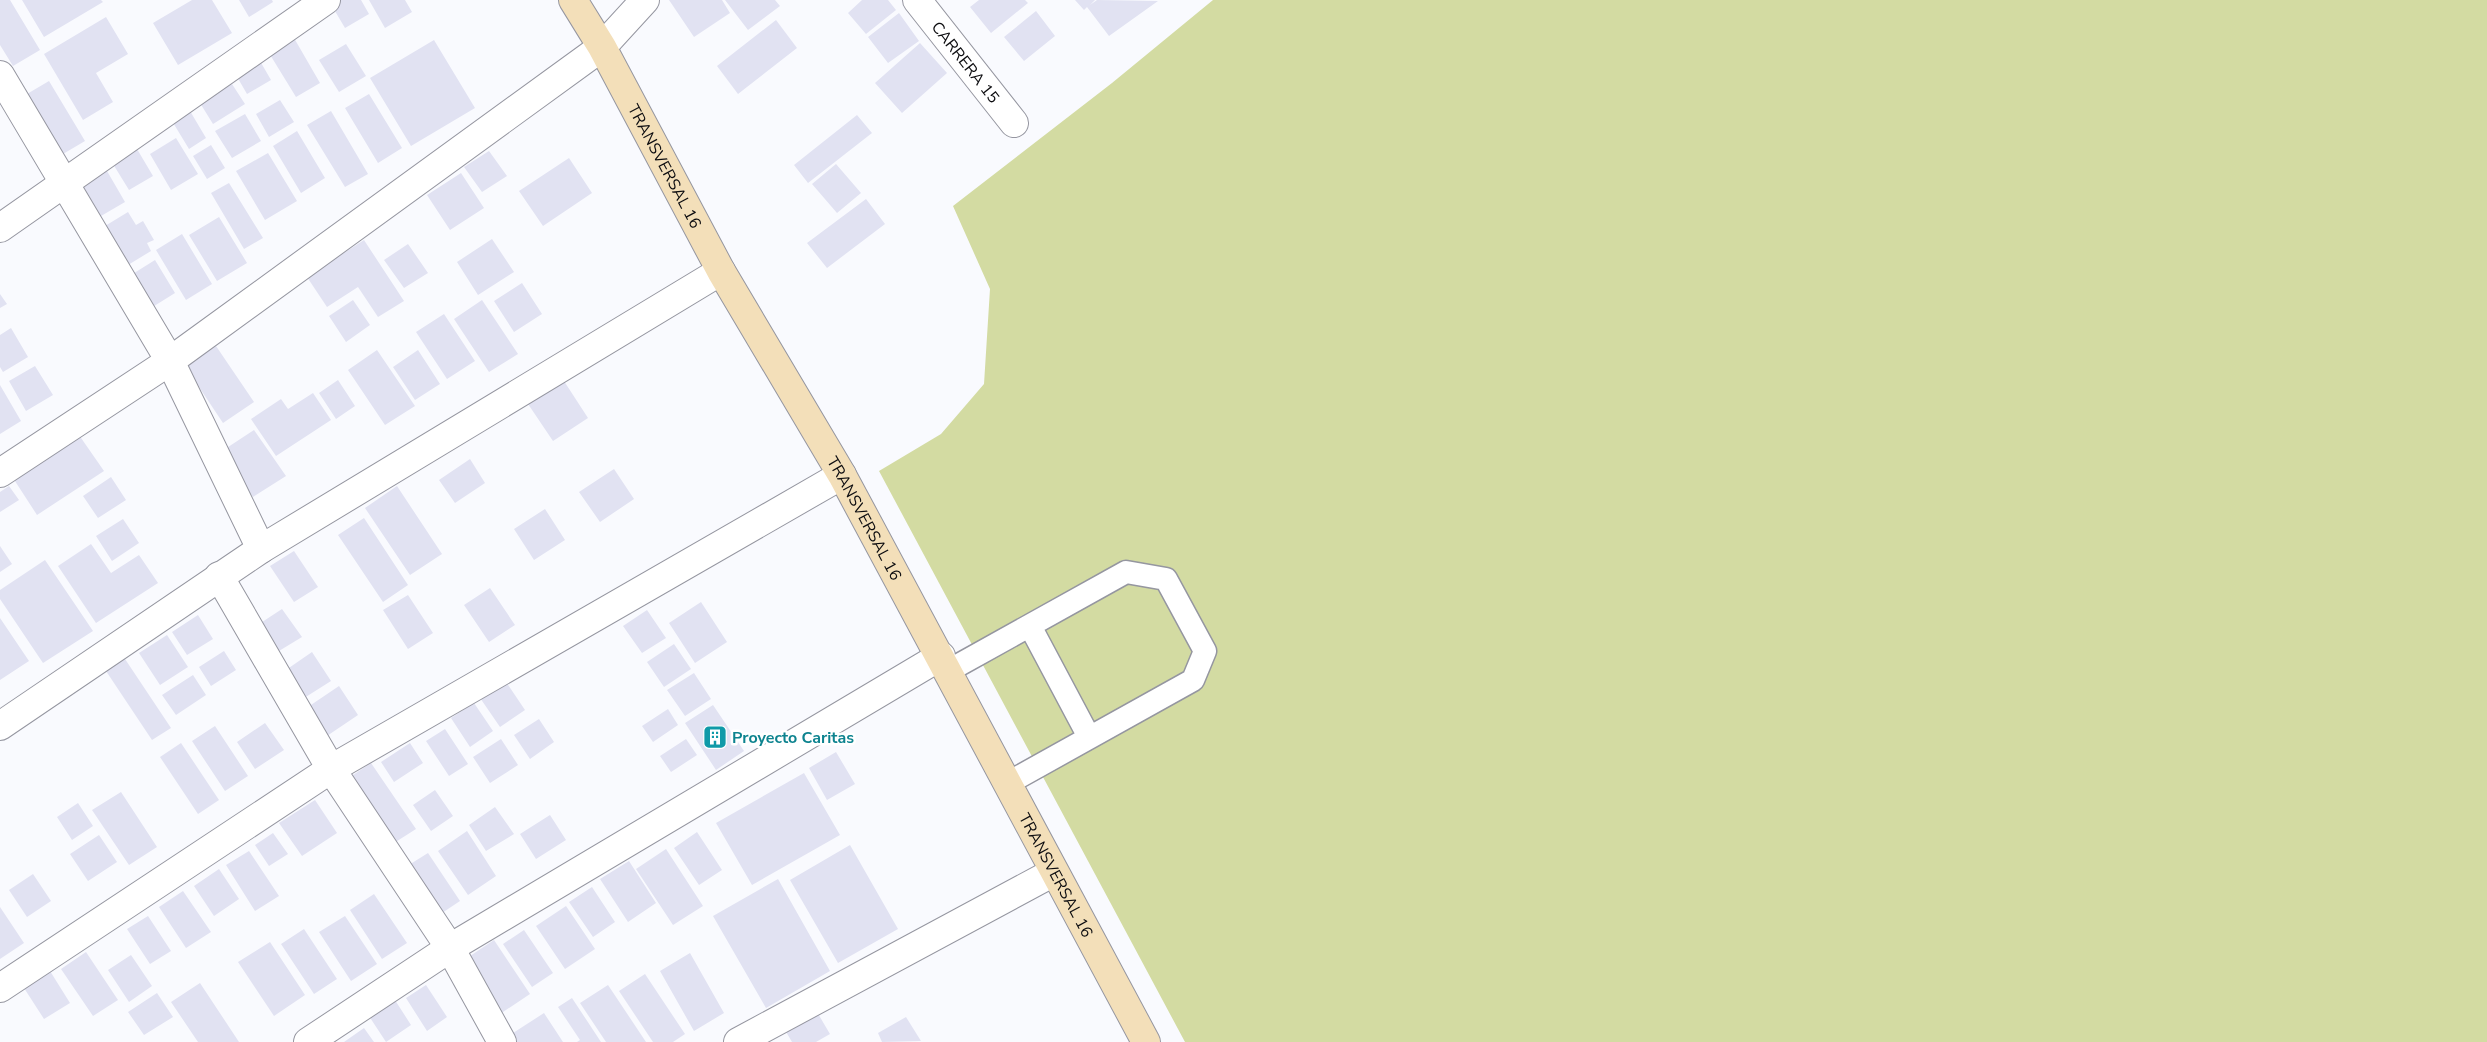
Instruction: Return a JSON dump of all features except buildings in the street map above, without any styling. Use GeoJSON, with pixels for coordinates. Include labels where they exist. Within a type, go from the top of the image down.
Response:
{"type":"FeatureCollection","features":[{"type":"Feature","properties":{"kind":"main road","name":"TRANSVERSAL 16"},"geometry":{"type":"LineString","coordinates":[[573,0],[602,47],[721,271],[842,475],[1146,1042]]}},
{"type":"Feature","properties":{"kind":"street"},"geometry":{"type":"LineString","coordinates":[[0,228],[326,0]]}},
{"type":"Feature","properties":{"kind":"street"},"geometry":{"type":"LineString","coordinates":[[0,473],[170,361],[602,47],[645,0]]}},
{"type":"Feature","properties":{"kind":"street","name":"CARRERA 15"},"geometry":{"type":"LineString","coordinates":[[917,0],[1014,123]]}},
{"type":"Feature","properties":{"kind":"street"},"geometry":{"type":"LineString","coordinates":[[0,75],[170,361],[261,549]]}},
{"type":"Feature","properties":{"kind":"street"},"geometry":{"type":"LineString","coordinates":[[0,726],[261,549],[721,271]]}},
{"type":"Feature","properties":{"kind":"street"},"geometry":{"type":"LineString","coordinates":[[0,988],[330,769],[842,475]]}},
{"type":"Feature","properties":{"kind":"street"},"geometry":{"type":"LineString","coordinates":[[219,576],[330,769],[450,948],[502,1042]]}},
{"type":"Feature","properties":{"kind":"street"},"geometry":{"type":"LineString","coordinates":[[308,1042],[450,948],[944,664]]}},
{"type":"Feature","properties":{"kind":"street"},"geometry":{"type":"LineString","coordinates":[[738,1042],[1054,872]]}},
{"type":"Feature","properties":{"kind":"lane"},"geometry":{"type":"LineString","coordinates":[[944,664],[1030,626],[1126,572],[1166,579],[1205,651],[1193,680],[1008,783]]}},
{"type":"Feature","properties":{"kind":"lane"},"geometry":{"type":"LineString","coordinates":[[1030,626],[1089,737]]}},
{"type":"Feature","properties":{"kind":"green space"},"geometry":{"type":"Polygon","coordinates":[[[1213,0],[2487,0],[2487,1042],[1185,1042],[879,471],[941,434],[984,384],[990,289],[953,206],[1112,83],[1213,0]]]}},
{"type":"Feature","properties":{"kind":"place","name":"Proyecto Caritas"},"geometry":{"type":"Point","coordinates":[715,737]}}]}
